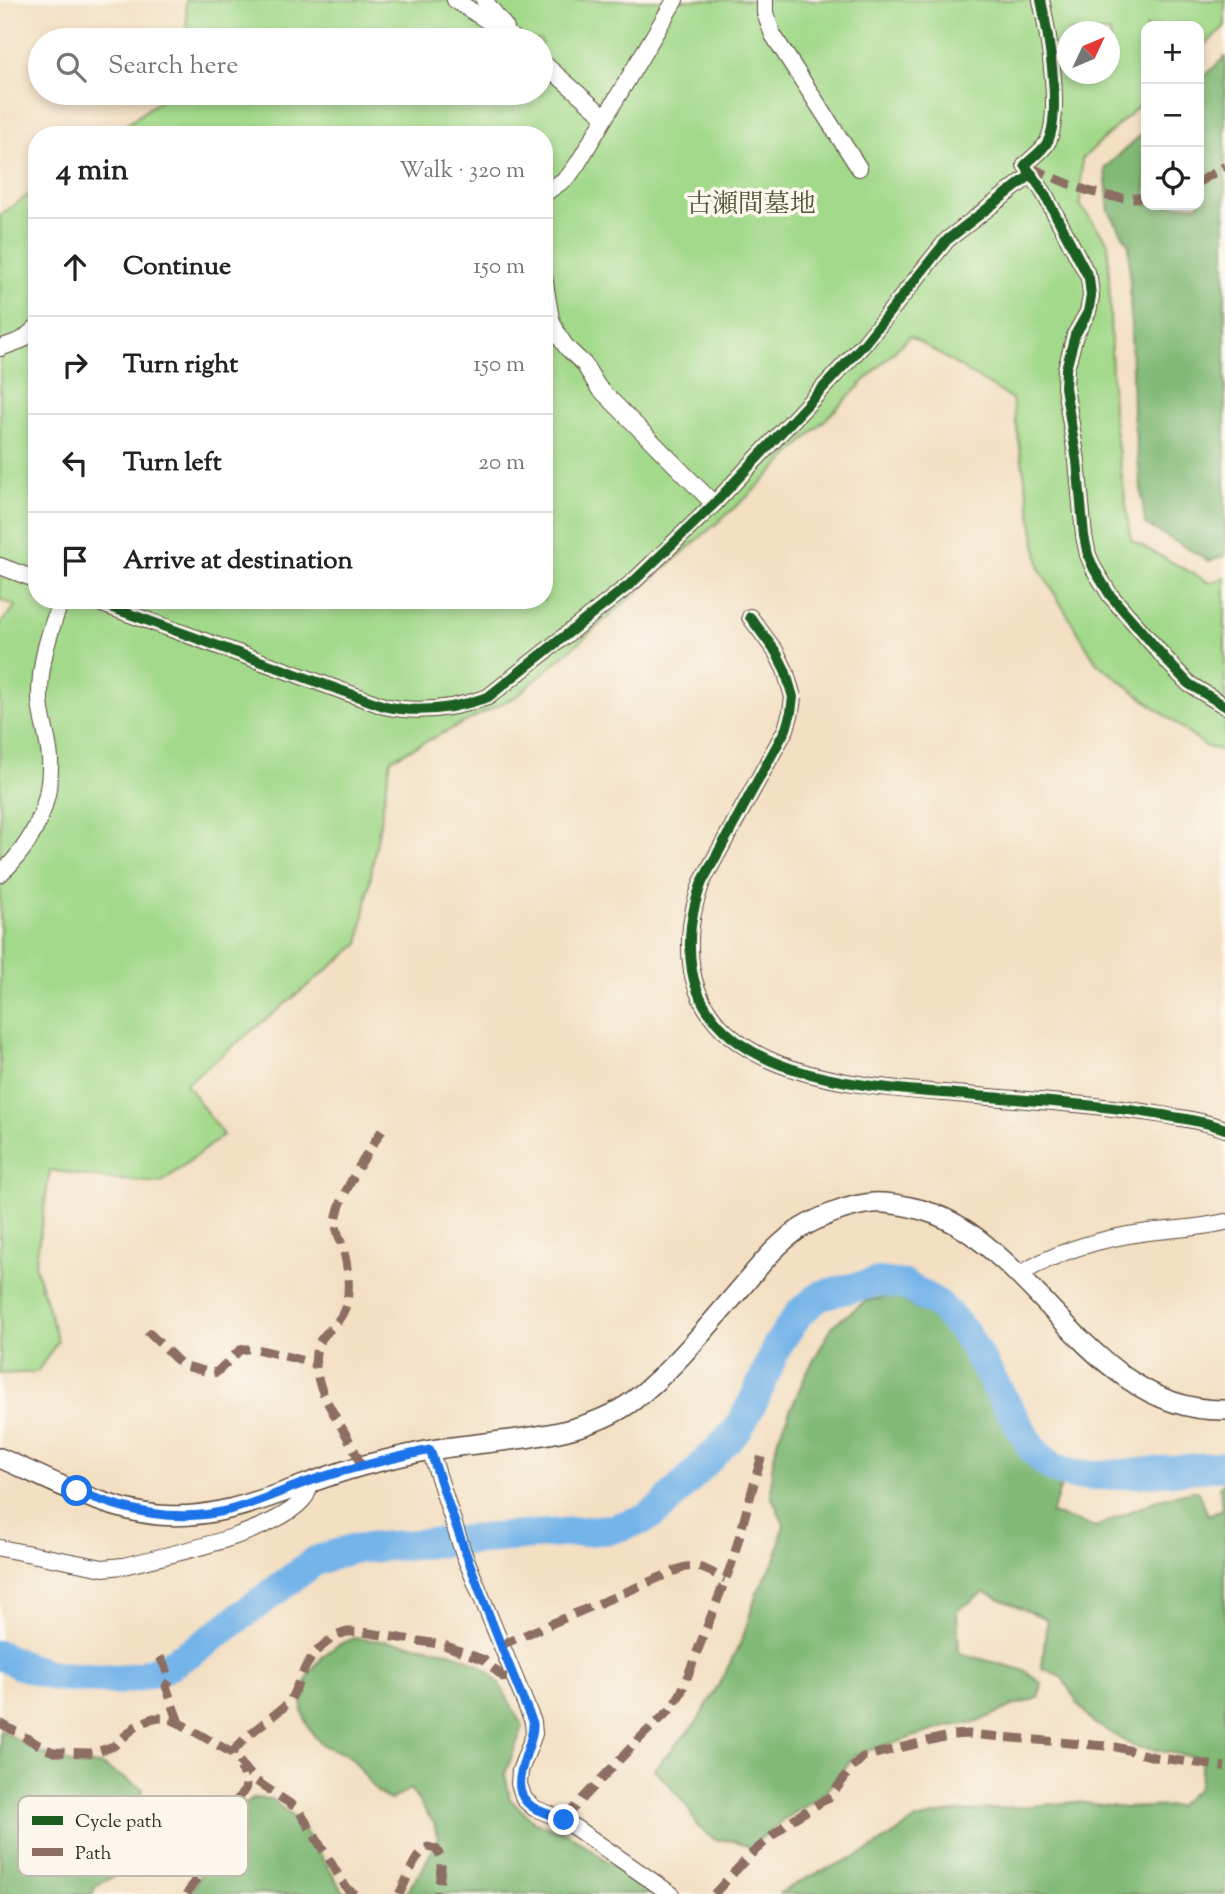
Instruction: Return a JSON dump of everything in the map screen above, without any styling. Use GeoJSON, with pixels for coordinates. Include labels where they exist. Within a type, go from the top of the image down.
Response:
{"type":"FeatureCollection","features":[{"type":"Feature","properties":{"kind":"main road"},"geometry":{"type":"LineString","coordinates":[[0,1458],[103,1501],[157,1515],[201,1515],[228,1510],[366,1464],[430,1450],[545,1434],[575,1427],[624,1407],[665,1372],[761,1265],[799,1229],[837,1212],[873,1203],[903,1205],[931,1213],[969,1231],[1019,1275],[1097,1356],[1137,1387],[1182,1405],[1225,1410]]}},
{"type":"Feature","properties":{"kind":"street"},"geometry":{"type":"LineString","coordinates":[[455,0],[499,28]]}},
{"type":"Feature","properties":{"kind":"street"},"geometry":{"type":"LineString","coordinates":[[484,0],[507,28]]}},
{"type":"Feature","properties":{"kind":"street"},"geometry":{"type":"LineString","coordinates":[[553,188],[568,177],[676,0]]}},
{"type":"Feature","properties":{"kind":"street"},"geometry":{"type":"LineString","coordinates":[[765,0],[765,13],[773,36],[859,168]]}},
{"type":"Feature","properties":{"kind":"street"},"geometry":{"type":"LineString","coordinates":[[1041,0],[1047,29],[1055,119],[1047,143],[1025,165],[1044,192],[1089,278],[1091,296],[1088,312],[1075,335],[1066,369],[1065,387],[1088,555],[1110,594],[1170,664],[1189,684],[1225,706]]}},
{"type":"Feature","properties":{"kind":"street"},"geometry":{"type":"LineString","coordinates":[[553,72],[605,117]]}},
{"type":"Feature","properties":{"kind":"street"},"geometry":{"type":"LineString","coordinates":[[116,609],[384,706],[407,711],[450,708],[488,697],[634,581],[713,504],[864,344],[947,240],[1032,174]]}},
{"type":"Feature","properties":{"kind":"street"},"geometry":{"type":"LineString","coordinates":[[553,324],[567,348],[584,364],[598,387],[713,504]]}},
{"type":"Feature","properties":{"kind":"street"},"geometry":{"type":"LineString","coordinates":[[0,348],[22,340],[28,335]]}},
{"type":"Feature","properties":{"kind":"street"},"geometry":{"type":"LineString","coordinates":[[0,566],[28,577]]}},
{"type":"Feature","properties":{"kind":"street"},"geometry":{"type":"LineString","coordinates":[[0,874],[32,837],[48,797],[50,759],[40,701],[44,650],[58,609]]}},
{"type":"Feature","properties":{"kind":"street"},"geometry":{"type":"LineString","coordinates":[[750,617],[776,652],[793,697],[786,729],[702,882],[694,905],[690,954],[695,983],[701,1000],[712,1017],[747,1048],[765,1058],[815,1075],[872,1086],[1136,1111],[1225,1129]]}},
{"type":"Feature","properties":{"kind":"street"},"geometry":{"type":"LineString","coordinates":[[1019,1275],[1044,1259],[1070,1249],[1146,1232],[1225,1222]]}},
{"type":"Feature","properties":{"kind":"street"},"geometry":{"type":"LineString","coordinates":[[430,1450],[463,1552],[499,1646],[533,1723],[534,1734],[520,1771],[519,1784],[524,1799],[534,1808],[564,1820],[671,1894]]}},
{"type":"Feature","properties":{"kind":"street"},"geometry":{"type":"LineString","coordinates":[[0,1548],[103,1568],[123,1566],[249,1531],[288,1513],[307,1496],[310,1482]]}},
{"type":"Feature","properties":{"kind":"green space","name":"古瀬間墓地"},"geometry":{"type":"Polygon","coordinates":[[[186,0],[1225,0],[1225,26],[1204,46],[1204,21],[1141,21],[1141,104],[1082,159],[1080,205],[1108,242],[1113,414],[1131,540],[1210,583],[1225,577],[1225,751],[1207,747],[1097,663],[1040,570],[1012,399],[910,336],[748,496],[517,696],[391,759],[359,944],[186,1084],[223,1135],[161,1183],[50,1170],[35,1266],[58,1341],[37,1372],[0,1374],[0,624],[16,606],[0,599],[0,215],[28,195],[28,609],[553,609],[553,126],[124,126],[153,105],[553,105],[553,28],[187,28],[186,0]]]}},
{"type":"Feature","properties":{"kind":"green space"},"geometry":{"type":"Polygon","coordinates":[[[1225,57],[1225,556],[1209,561],[1145,524],[1133,413],[1129,245],[1109,211],[1105,168],[1141,135],[1141,210],[1204,210],[1204,76],[1225,57]]]}},
{"type":"Feature","properties":{"kind":"green space"},"geometry":{"type":"Polygon","coordinates":[[[895,1296],[919,1310],[930,1310],[964,1345],[1024,1448],[1062,1484],[1051,1514],[1096,1527],[1159,1499],[1197,1490],[1208,1515],[1222,1509],[1220,1486],[1225,1482],[1225,1894],[778,1894],[868,1851],[914,1821],[945,1813],[1077,1802],[1126,1808],[1177,1806],[1198,1788],[1201,1758],[1133,1746],[1094,1723],[1079,1706],[1061,1676],[1042,1668],[1047,1619],[984,1592],[957,1611],[959,1653],[1026,1671],[1042,1684],[1038,1698],[975,1723],[949,1726],[854,1755],[820,1797],[785,1819],[750,1847],[734,1841],[714,1839],[697,1826],[678,1795],[654,1769],[697,1722],[721,1681],[742,1640],[757,1593],[776,1558],[784,1524],[771,1495],[772,1468],[778,1438],[806,1374],[833,1325],[866,1301],[895,1296]]]}},
{"type":"Feature","properties":{"kind":"green space"},"geometry":{"type":"Polygon","coordinates":[[[354,1638],[404,1643],[456,1654],[491,1674],[502,1688],[523,1727],[505,1774],[510,1799],[534,1822],[566,1832],[654,1894],[405,1894],[438,1839],[434,1823],[410,1789],[391,1800],[384,1797],[351,1758],[322,1744],[305,1719],[302,1706],[307,1680],[314,1668],[335,1647],[354,1638]]]}},
{"type":"Feature","properties":{"kind":"green space"},"geometry":{"type":"Polygon","coordinates":[[[0,1729],[34,1750],[73,1764],[101,1765],[143,1789],[141,1796],[18,1796],[18,1876],[113,1876],[95,1887],[93,1894],[0,1894],[0,1729]]]}},
{"type":"Feature","properties":{"kind":"green space"},"geometry":{"type":"Polygon","coordinates":[[[252,1798],[271,1799],[300,1823],[345,1894],[191,1894],[200,1876],[248,1876],[248,1801],[252,1798]]]}},
{"type":"Feature","properties":{"kind":"waterway"},"geometry":{"type":"LineString","coordinates":[[0,1655],[54,1676],[117,1680],[141,1676],[164,1668],[201,1646],[315,1561],[352,1549],[612,1529],[645,1519],[662,1507],[738,1429],[756,1396],[777,1346],[799,1313],[821,1295],[878,1282],[905,1285],[939,1305],[965,1333],[1033,1450],[1053,1468],[1074,1475],[1111,1475],[1225,1466]]}},
{"type":"Feature","properties":{"kind":"marked path"},"geometry":{"type":"LineString","coordinates":[[1204,179],[1225,166]]}},
{"type":"Feature","properties":{"kind":"marked path"},"geometry":{"type":"LineString","coordinates":[[1030,167],[1086,190],[1115,197],[1141,197]]}},
{"type":"Feature","properties":{"kind":"marked path"},"geometry":{"type":"LineString","coordinates":[[361,1466],[325,1398],[315,1360],[320,1342],[341,1317],[347,1301],[345,1255],[336,1226],[338,1212],[356,1172],[387,1123]]}},
{"type":"Feature","properties":{"kind":"marked path"},"geometry":{"type":"LineString","coordinates":[[147,1331],[182,1365],[212,1373],[217,1372],[240,1350],[246,1349],[257,1349],[316,1364]]}},
{"type":"Feature","properties":{"kind":"marked path"},"geometry":{"type":"LineString","coordinates":[[564,1820],[670,1710],[681,1693],[732,1563],[763,1451]]}},
{"type":"Feature","properties":{"kind":"marked path"},"geometry":{"type":"LineString","coordinates":[[499,1646],[682,1568],[699,1567],[725,1579]]}},
{"type":"Feature","properties":{"kind":"marked path"},"geometry":{"type":"LineString","coordinates":[[232,1753],[245,1738],[289,1703],[316,1651],[335,1636],[347,1632],[363,1632],[444,1645],[484,1660],[503,1677],[514,1679]]}},
{"type":"Feature","properties":{"kind":"marked path"},"geometry":{"type":"LineString","coordinates":[[160,1657],[171,1679],[166,1686],[179,1723]]}},
{"type":"Feature","properties":{"kind":"marked path"},"geometry":{"type":"LineString","coordinates":[[0,1723],[54,1752],[94,1753],[114,1746],[136,1726],[153,1718],[168,1718],[183,1725],[232,1753],[256,1781],[298,1809],[347,1889],[355,1894]]}},
{"type":"Feature","properties":{"kind":"marked path"},"geometry":{"type":"LineString","coordinates":[[714,1894],[751,1854],[790,1821],[831,1796],[863,1757],[952,1735],[968,1734],[1116,1747],[1154,1757],[1225,1767]]}},
{"type":"Feature","properties":{"kind":"marked path"},"geometry":{"type":"LineString","coordinates":[[240,1796],[246,1785],[241,1768]]}},
{"type":"Feature","properties":{"kind":"marked path"},"geometry":{"type":"LineString","coordinates":[[399,1894],[415,1862],[428,1847],[436,1849],[441,1857],[438,1894]]}},
{"type":"Feature","properties":{"kind":"marked path"},"geometry":{"type":"LineString","coordinates":[[187,1894],[198,1876]]}},
{"type":"Feature","properties":{"kind":"cycle path"},"geometry":{"type":"LineString","coordinates":[[1041,0],[1052,72],[1054,111],[1048,141],[1025,165],[1044,193],[1089,278],[1091,296],[1088,312],[1075,335],[1066,369],[1065,387],[1088,555],[1110,595],[1170,664],[1189,684],[1225,706]]}},
{"type":"Feature","properties":{"kind":"cycle path"},"geometry":{"type":"LineString","coordinates":[[116,609],[384,706],[411,710],[437,709],[488,697],[634,581],[714,504],[864,344],[947,240],[1032,174]]}},
{"type":"Feature","properties":{"kind":"cycle path"},"geometry":{"type":"LineString","coordinates":[[750,617],[776,652],[793,697],[786,729],[702,882],[695,904],[690,937],[692,971],[706,1008],[731,1037],[765,1058],[804,1072],[846,1082],[1114,1108],[1194,1120],[1225,1129]]}},
{"type":"Feature","properties":{"kind":"route"},"geometry":{"type":"LineString","coordinates":[[77,1491],[134,1511],[157,1515],[201,1515],[255,1502],[366,1464],[430,1450],[463,1552],[499,1646],[533,1723],[534,1734],[520,1771],[519,1784],[524,1799],[534,1808],[564,1820]]}}]}
